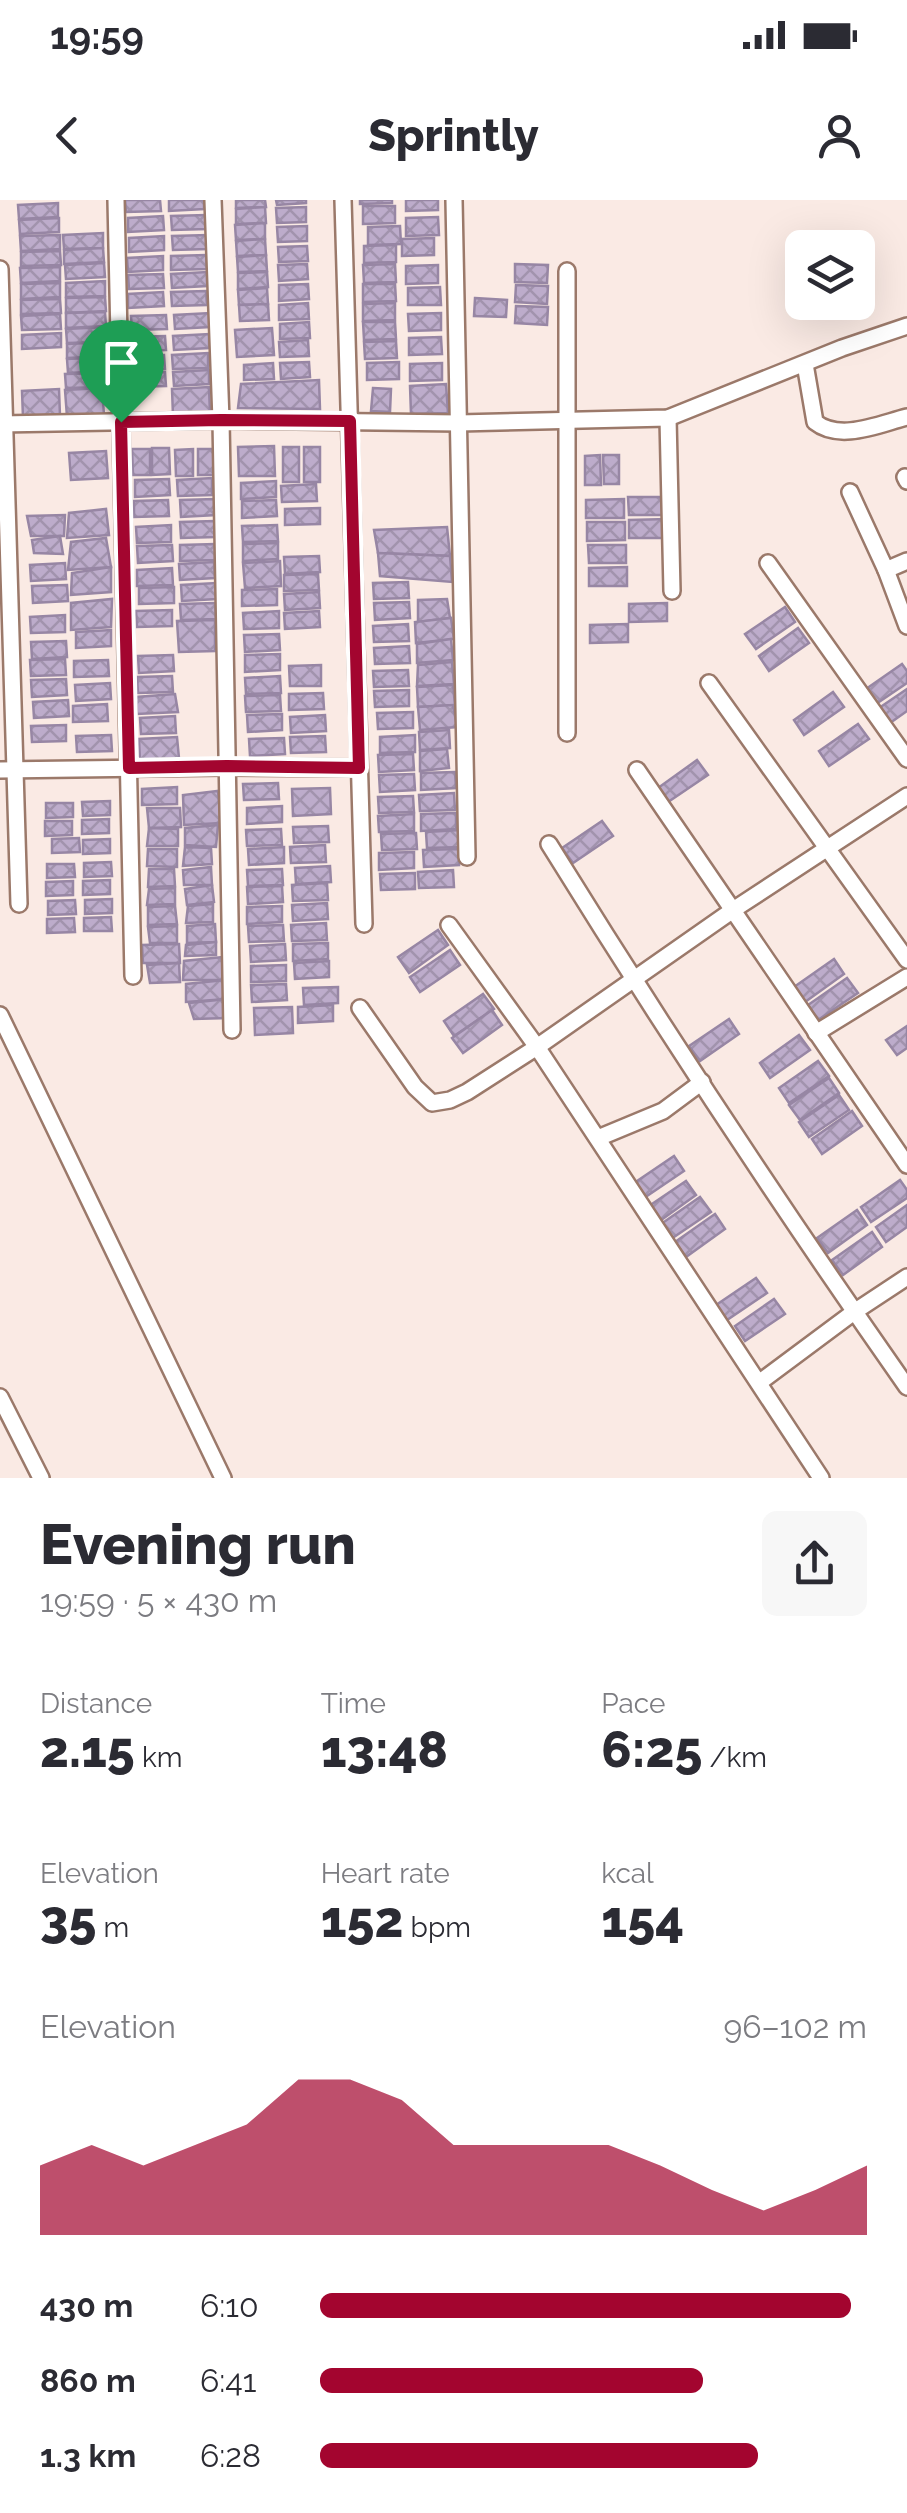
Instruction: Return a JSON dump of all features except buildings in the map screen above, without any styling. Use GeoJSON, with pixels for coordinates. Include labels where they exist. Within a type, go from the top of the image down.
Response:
{"type":"FeatureCollection","features":[{"type":"Feature","properties":{"kind":"street"},"geometry":{"type":"LineString","coordinates":[[116,200],[133,976]]}},
{"type":"Feature","properties":{"kind":"street"},"geometry":{"type":"LineString","coordinates":[[213,200],[232,1030]]}},
{"type":"Feature","properties":{"kind":"street"},"geometry":{"type":"LineString","coordinates":[[343,200],[364,924]]}},
{"type":"Feature","properties":{"kind":"street"},"geometry":{"type":"LineString","coordinates":[[454,200],[468,856]]}},
{"type":"Feature","properties":{"kind":"street"},"geometry":{"type":"LineString","coordinates":[[0,269],[8,770],[19,904]]}},
{"type":"Feature","properties":{"kind":"street"},"geometry":{"type":"LineString","coordinates":[[567,271],[567,733]]}},
{"type":"Feature","properties":{"kind":"street"},"geometry":{"type":"LineString","coordinates":[[2,424],[221,420],[459,423],[668,418],[907,326]]}},
{"type":"Feature","properties":{"kind":"street"},"geometry":{"type":"LineString","coordinates":[[806,364],[815,422],[826,430],[844,432],[907,417]]}},
{"type":"Feature","properties":{"kind":"street"},"geometry":{"type":"LineString","coordinates":[[668,418],[672,591]]}},
{"type":"Feature","properties":{"kind":"street"},"geometry":{"type":"LineString","coordinates":[[850,492],[907,626]]}},
{"type":"Feature","properties":{"kind":"street"},"geometry":{"type":"LineString","coordinates":[[886,570],[907,561]]}},
{"type":"Feature","properties":{"kind":"street"},"geometry":{"type":"LineString","coordinates":[[768,563],[907,759]]}},
{"type":"Feature","properties":{"kind":"street"},"geometry":{"type":"LineString","coordinates":[[709,683],[907,960]]}},
{"type":"Feature","properties":{"kind":"street"},"geometry":{"type":"LineString","coordinates":[[8,770],[359,768]]}},
{"type":"Feature","properties":{"kind":"street"},"geometry":{"type":"LineString","coordinates":[[637,770],[907,1165]]}},
{"type":"Feature","properties":{"kind":"street"},"geometry":{"type":"LineString","coordinates":[[360,1008],[416,1087],[432,1103],[450,1100],[538,1047],[733,910],[907,796]]}},
{"type":"Feature","properties":{"kind":"street"},"geometry":{"type":"LineString","coordinates":[[550,844],[633,979],[907,1388]]}},
{"type":"Feature","properties":{"kind":"street"},"geometry":{"type":"LineString","coordinates":[[449,924],[538,1047],[821,1478]]}},
{"type":"Feature","properties":{"kind":"street"},"geometry":{"type":"LineString","coordinates":[[816,1034],[907,978]]}},
{"type":"Feature","properties":{"kind":"street"},"geometry":{"type":"LineString","coordinates":[[0,1014],[223,1478]]}},
{"type":"Feature","properties":{"kind":"street"},"geometry":{"type":"LineString","coordinates":[[598,1138],[662,1111],[702,1082]]}},
{"type":"Feature","properties":{"kind":"street"},"geometry":{"type":"LineString","coordinates":[[760,1382],[907,1277]]}},
{"type":"Feature","properties":{"kind":"street"},"geometry":{"type":"LineString","coordinates":[[0,1397],[41,1478]]}},
{"type":"Feature","properties":{"kind":"route"},"geometry":{"type":"LineString","coordinates":[[350,421],[359,768],[129,768],[121,422],[350,421]]}}]}
